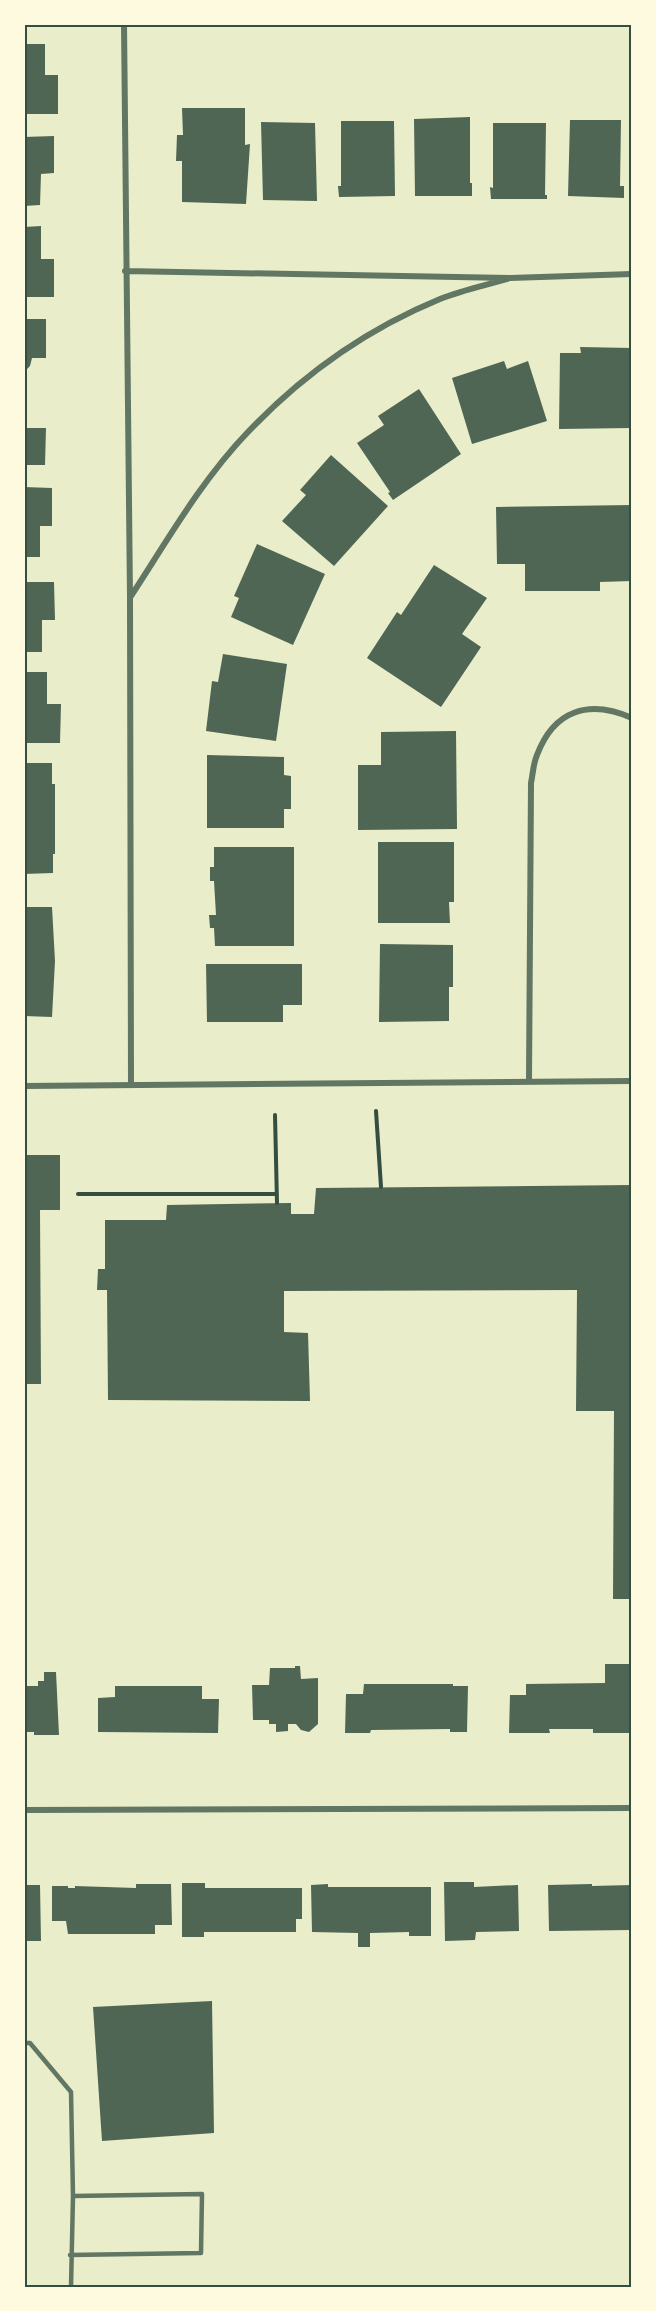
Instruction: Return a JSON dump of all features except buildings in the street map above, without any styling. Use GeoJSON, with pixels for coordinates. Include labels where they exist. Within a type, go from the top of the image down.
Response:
{"type":"FeatureCollection","features":[{"type":"Feature","properties":{"kind":"street"},"geometry":{"type":"LineString","coordinates":[[124,24],[130,597],[131,1085]]}},
{"type":"Feature","properties":{"kind":"street"},"geometry":{"type":"LineString","coordinates":[[125,271],[510,278],[632,274]]}},
{"type":"Feature","properties":{"kind":"street"},"geometry":{"type":"LineString","coordinates":[[130,597],[203,487],[246,434],[298,383],[338,354],[389,324],[441,299],[510,278]]}},
{"type":"Feature","properties":{"kind":"street"},"geometry":{"type":"LineString","coordinates":[[529,1080],[531,783],[536,757],[549,730],[574,711],[604,708],[632,718]]}},
{"type":"Feature","properties":{"kind":"street"},"geometry":{"type":"LineString","coordinates":[[24,1086],[529,1080],[632,1081]]}},
{"type":"Feature","properties":{"kind":"street"},"geometry":{"type":"LineString","coordinates":[[24,1810],[632,1808]]}},
{"type":"Feature","properties":{"kind":"lane"},"geometry":{"type":"LineString","coordinates":[[24,2043],[30,2043],[71,2092],[73,2196],[71,2287]]}},
{"type":"Feature","properties":{"kind":"lane"},"geometry":{"type":"LineString","coordinates":[[70,2254],[201,2253],[202,2194],[73,2196]]}},
{"type":"Feature","properties":{"kind":"path"},"geometry":{"type":"LineString","coordinates":[[376,1111],[381,1187]]}},
{"type":"Feature","properties":{"kind":"path"},"geometry":{"type":"LineString","coordinates":[[275,1115],[278,1203]]}},
{"type":"Feature","properties":{"kind":"path"},"geometry":{"type":"LineString","coordinates":[[78,1194],[277,1194]]}}]}
